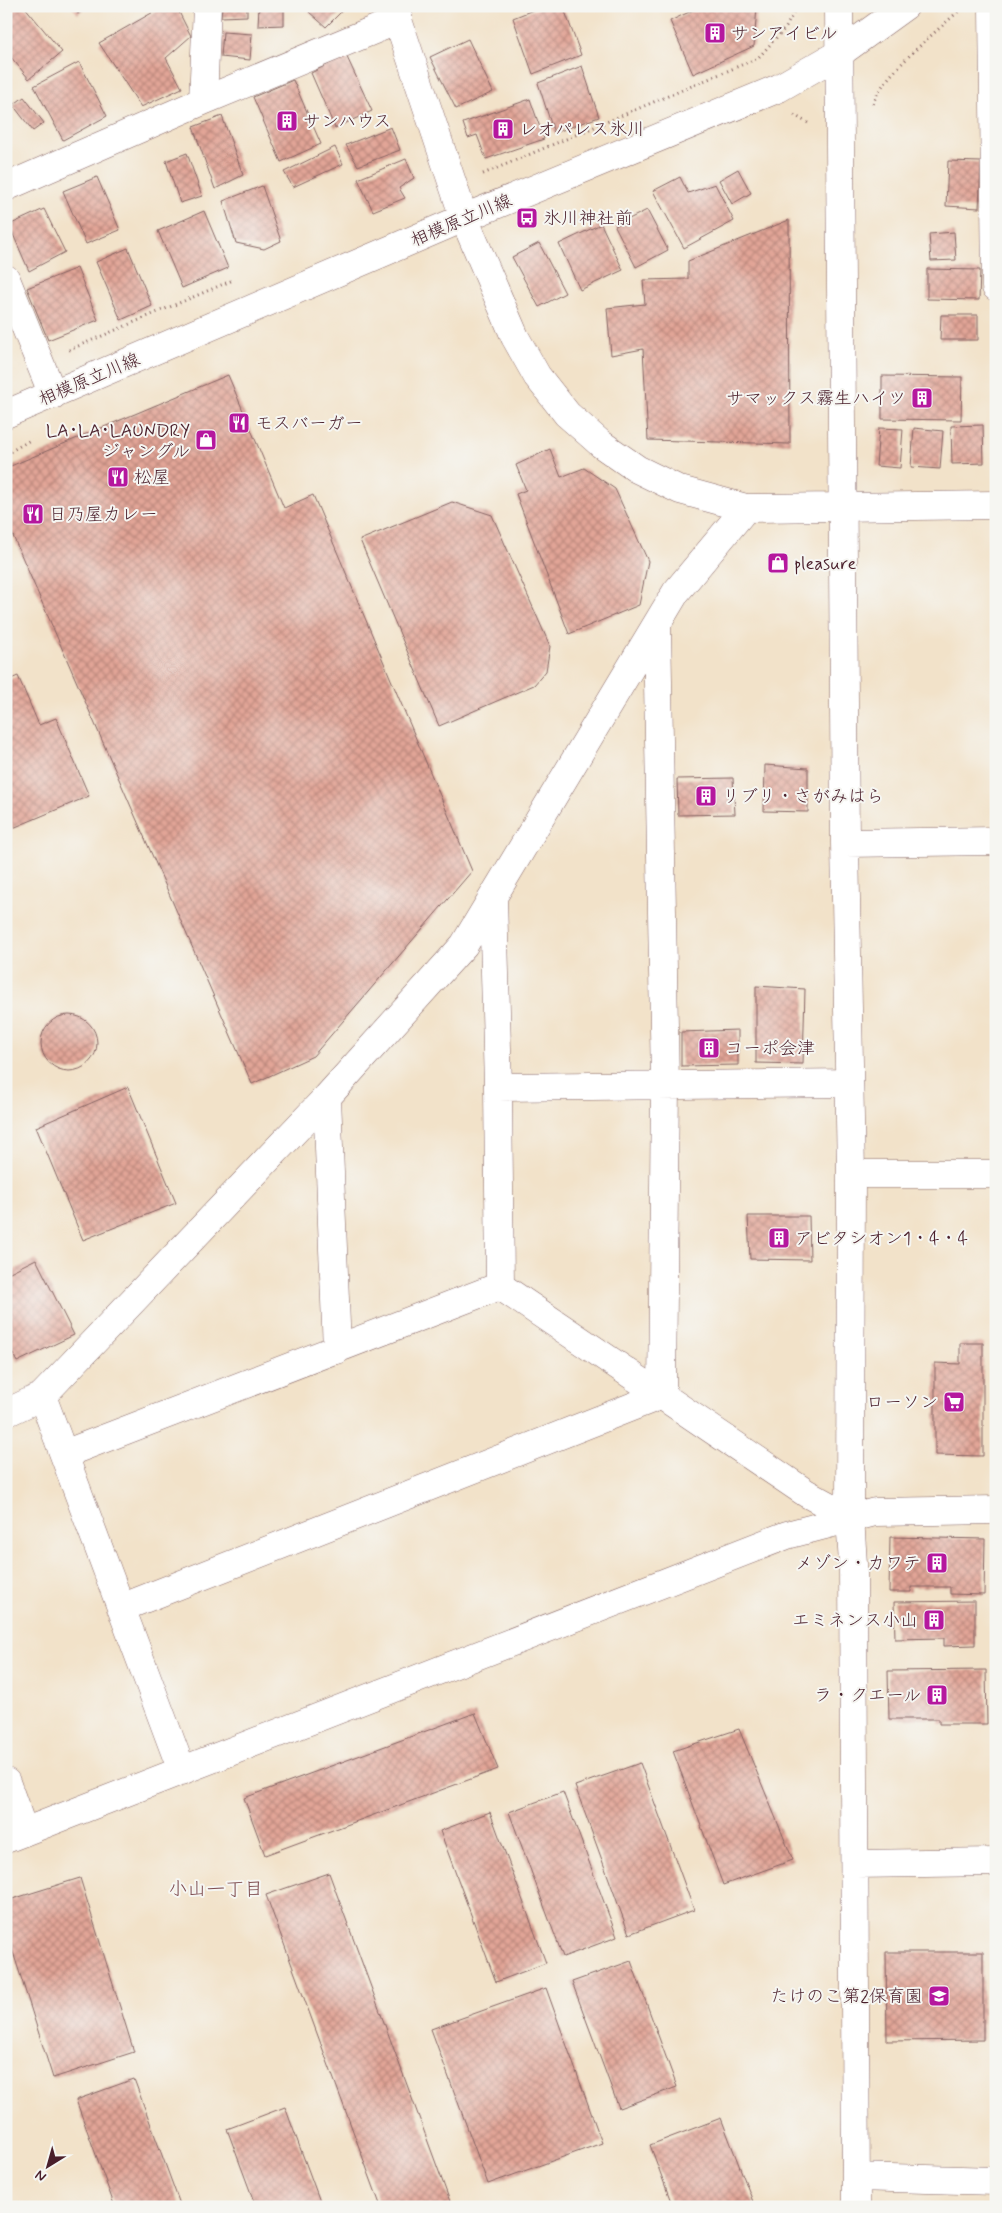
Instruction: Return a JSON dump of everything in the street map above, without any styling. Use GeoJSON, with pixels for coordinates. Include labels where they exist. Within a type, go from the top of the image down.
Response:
{"type":"FeatureCollection","features":[{"type":"Feature","properties":{"kind":"street"},"geometry":{"type":"LineString","coordinates":[[203,101],[207,6]]}},
{"type":"Feature","properties":{"kind":"street"},"geometry":{"type":"LineString","coordinates":[[839,6],[845,843],[851,1174],[850,1517],[853,1564],[856,2207]]}},
{"type":"Feature","properties":{"kind":"street","name":"相模原立川線"},"geometry":{"type":"LineString","coordinates":[[6,414],[464,218],[780,88],[840,53],[905,6]]}},
{"type":"Feature","properties":{"kind":"street"},"geometry":{"type":"LineString","coordinates":[[993,6],[996,288]]}},
{"type":"Feature","properties":{"kind":"street"},"geometry":{"type":"LineString","coordinates":[[6,187],[398,13],[464,218],[515,337],[537,376],[567,414],[601,444],[637,469],[680,490],[746,508],[996,505]]}},
{"type":"Feature","properties":{"kind":"street"},"geometry":{"type":"LineString","coordinates":[[6,279],[53,395]]}},
{"type":"Feature","properties":{"kind":"street"},"geometry":{"type":"LineString","coordinates":[[6,1413],[42,1396],[327,1097],[464,945],[676,592],[746,508]]}},
{"type":"Feature","properties":{"kind":"street"},"geometry":{"type":"LineString","coordinates":[[657,624],[665,1085],[662,1396]]}},
{"type":"Feature","properties":{"kind":"street"},"geometry":{"type":"LineString","coordinates":[[845,843],[996,841]]}},
{"type":"Feature","properties":{"kind":"street"},"geometry":{"type":"LineString","coordinates":[[492,897],[498,1087],[500,1286]]}},
{"type":"Feature","properties":{"kind":"street"},"geometry":{"type":"LineString","coordinates":[[498,1087],[849,1083]]}},
{"type":"Feature","properties":{"kind":"street"},"geometry":{"type":"LineString","coordinates":[[327,1097],[337,1350]]}},
{"type":"Feature","properties":{"kind":"street"},"geometry":{"type":"LineString","coordinates":[[851,1174],[996,1174]]}},
{"type":"Feature","properties":{"kind":"street"},"geometry":{"type":"LineString","coordinates":[[500,1286],[806,1493],[850,1517]]}},
{"type":"Feature","properties":{"kind":"street"},"geometry":{"type":"LineString","coordinates":[[64,1454],[500,1286]]}},
{"type":"Feature","properties":{"kind":"street"},"geometry":{"type":"LineString","coordinates":[[42,1396],[182,1771]]}},
{"type":"Feature","properties":{"kind":"street"},"geometry":{"type":"LineString","coordinates":[[121,1608],[662,1396]]}},
{"type":"Feature","properties":{"kind":"street"},"geometry":{"type":"LineString","coordinates":[[6,1782],[15,1835],[787,1535],[875,1512],[996,1510]]}},
{"type":"Feature","properties":{"kind":"street"},"geometry":{"type":"LineString","coordinates":[[855,1864],[996,1862]]}},
{"type":"Feature","properties":{"kind":"street"},"geometry":{"type":"LineString","coordinates":[[856,2177],[996,2181]]}},
{"type":"Feature","properties":{"kind":"path"},"geometry":{"type":"LineString","coordinates":[[453,186],[758,58],[786,27],[797,6]]}},
{"type":"Feature","properties":{"kind":"path"},"geometry":{"type":"LineString","coordinates":[[872,106],[875,96],[886,81],[963,6]]}},
{"type":"Feature","properties":{"kind":"path"},"geometry":{"type":"LineString","coordinates":[[791,114],[809,123]]}},
{"type":"Feature","properties":{"kind":"building"},"geometry":{"type":"Polygon","coordinates":[[[12,6],[24,6],[62,52],[29,79],[6,51],[6,11],[12,6]]]}},
{"type":"Feature","properties":{"kind":"building"},"geometry":{"type":"Polygon","coordinates":[[[71,6],[86,6],[78,14],[71,6]]]}},
{"type":"Feature","properties":{"kind":"building"},"geometry":{"type":"Polygon","coordinates":[[[164,6],[176,6],[191,36],[166,58],[182,88],[141,107],[99,43],[164,6]]]}},
{"type":"Feature","properties":{"kind":"building"},"geometry":{"type":"Polygon","coordinates":[[[222,6],[247,6],[247,16],[221,17],[222,6]]]}},
{"type":"Feature","properties":{"kind":"building"},"geometry":{"type":"Polygon","coordinates":[[[259,6],[284,6],[284,25],[258,26],[259,6]]]}},
{"type":"Feature","properties":{"kind":"building"},"geometry":{"type":"Polygon","coordinates":[[[315,6],[347,6],[326,27],[309,12],[315,6]]]}},
{"type":"Feature","properties":{"kind":"building"},"geometry":{"type":"Polygon","coordinates":[[[543,6],[563,6],[581,55],[533,74],[513,18],[543,6]]]}},
{"type":"Feature","properties":{"kind":"building","name":"サンアイビル"},"geometry":{"type":"Polygon","coordinates":[[[702,6],[757,6],[754,46],[693,74],[670,21],[702,6]]]}},
{"type":"Feature","properties":{"kind":"building"},"geometry":{"type":"Polygon","coordinates":[[[223,32],[252,34],[250,60],[221,57],[223,32]]]}},
{"type":"Feature","properties":{"kind":"building"},"geometry":{"type":"Polygon","coordinates":[[[468,39],[493,92],[456,109],[430,57],[468,39]]]}},
{"type":"Feature","properties":{"kind":"building"},"geometry":{"type":"Polygon","coordinates":[[[346,55],[372,111],[335,128],[311,73],[346,55]]]}},
{"type":"Feature","properties":{"kind":"building"},"geometry":{"type":"Polygon","coordinates":[[[79,62],[107,116],[63,140],[34,86],[79,62]]]}},
{"type":"Feature","properties":{"kind":"building"},"geometry":{"type":"Polygon","coordinates":[[[582,66],[599,117],[554,133],[538,83],[582,66]]]}},
{"type":"Feature","properties":{"kind":"building","name":"サンハウス"},"geometry":{"type":"Polygon","coordinates":[[[293,80],[321,144],[281,162],[253,97],[293,80]]]}},
{"type":"Feature","properties":{"kind":"building"},"geometry":{"type":"Polygon","coordinates":[[[24,97],[44,123],[33,131],[13,105],[24,97]]]}},
{"type":"Feature","properties":{"kind":"building","name":"レオパレス氷川"},"geometry":{"type":"Polygon","coordinates":[[[530,99],[544,139],[486,159],[477,135],[468,138],[463,123],[530,99]]]}},
{"type":"Feature","properties":{"kind":"building"},"geometry":{"type":"Polygon","coordinates":[[[222,116],[243,175],[215,189],[193,127],[222,116]]]}},
{"type":"Feature","properties":{"kind":"building"},"geometry":{"type":"Polygon","coordinates":[[[391,127],[400,150],[358,166],[346,145],[391,127]]]}},
{"type":"Feature","properties":{"kind":"building"},"geometry":{"type":"Polygon","coordinates":[[[335,147],[343,164],[293,187],[284,172],[335,147]]]}},
{"type":"Feature","properties":{"kind":"building"},"geometry":{"type":"Polygon","coordinates":[[[187,153],[202,196],[180,203],[166,161],[187,153]]]}},
{"type":"Feature","properties":{"kind":"building"},"geometry":{"type":"Polygon","coordinates":[[[406,159],[414,178],[399,188],[405,198],[373,211],[358,179],[406,159]]]}},
{"type":"Feature","properties":{"kind":"building"},"geometry":{"type":"Polygon","coordinates":[[[948,161],[981,162],[979,208],[946,206],[948,161]]]}},
{"type":"Feature","properties":{"kind":"building"},"geometry":{"type":"Polygon","coordinates":[[[738,169],[751,193],[732,204],[719,180],[738,169]]]}},
{"type":"Feature","properties":{"kind":"building"},"geometry":{"type":"Polygon","coordinates":[[[97,177],[120,230],[86,244],[63,191],[97,177]]]}},
{"type":"Feature","properties":{"kind":"building"},"geometry":{"type":"Polygon","coordinates":[[[680,177],[688,193],[715,184],[734,221],[684,248],[653,191],[680,177]]]}},
{"type":"Feature","properties":{"kind":"building"},"geometry":{"type":"Polygon","coordinates":[[[262,186],[281,241],[264,249],[236,243],[223,201],[262,186]]]}},
{"type":"Feature","properties":{"kind":"building"},"geometry":{"type":"Polygon","coordinates":[[[44,209],[65,252],[29,271],[9,225],[44,209]]]}},
{"type":"Feature","properties":{"kind":"building"},"geometry":{"type":"Polygon","coordinates":[[[647,210],[668,250],[636,267],[615,226],[647,210]]]}},
{"type":"Feature","properties":{"kind":"building"},"geometry":{"type":"Polygon","coordinates":[[[204,211],[228,268],[182,288],[158,231],[204,211]]]}},
{"type":"Feature","properties":{"kind":"building"},"geometry":{"type":"Polygon","coordinates":[[[789,220],[790,444],[648,440],[643,349],[611,355],[607,308],[645,304],[643,280],[688,279],[688,261],[789,220]]]}},
{"type":"Feature","properties":{"kind":"building"},"geometry":{"type":"Polygon","coordinates":[[[601,224],[623,270],[580,290],[559,244],[601,224]]]}},
{"type":"Feature","properties":{"kind":"building"},"geometry":{"type":"Polygon","coordinates":[[[954,232],[956,260],[931,261],[929,234],[954,232]]]}},
{"type":"Feature","properties":{"kind":"building"},"geometry":{"type":"Polygon","coordinates":[[[539,243],[565,293],[539,307],[512,257],[539,243]]]}},
{"type":"Feature","properties":{"kind":"building"},"geometry":{"type":"Polygon","coordinates":[[[128,248],[152,306],[121,320],[96,262],[128,248]]]}},
{"type":"Feature","properties":{"kind":"building"},"geometry":{"type":"Polygon","coordinates":[[[77,268],[98,320],[48,340],[27,288],[77,268]]]}},
{"type":"Feature","properties":{"kind":"building"},"geometry":{"type":"Polygon","coordinates":[[[927,269],[980,270],[979,300],[927,299],[927,269]]]}},
{"type":"Feature","properties":{"kind":"building"},"geometry":{"type":"Polygon","coordinates":[[[941,315],[978,315],[978,340],[940,340],[941,315]]]}},
{"type":"Feature","properties":{"kind":"building"},"geometry":{"type":"Polygon","coordinates":[[[228,375],[284,508],[313,495],[472,871],[313,1056],[252,1084],[6,520],[6,468],[228,375]]]}},
{"type":"Feature","properties":{"kind":"building","name":"サマックス霧生ハイツ"},"geometry":{"type":"Polygon","coordinates":[[[882,376],[962,377],[961,420],[882,419],[882,376]]]}},
{"type":"Feature","properties":{"kind":"building"},"geometry":{"type":"Polygon","coordinates":[[[983,425],[984,463],[952,464],[951,426],[983,425]]]}},
{"type":"Feature","properties":{"kind":"building"},"geometry":{"type":"Polygon","coordinates":[[[879,428],[903,429],[900,468],[876,466],[879,428]]]}},
{"type":"Feature","properties":{"kind":"building"},"geometry":{"type":"Polygon","coordinates":[[[914,428],[943,431],[940,469],[911,467],[914,428]]]}},
{"type":"Feature","properties":{"kind":"building"},"geometry":{"type":"Polygon","coordinates":[[[550,449],[561,477],[584,468],[615,489],[648,561],[639,605],[569,634],[516,494],[526,490],[516,465],[550,449]]]}},
{"type":"Feature","properties":{"kind":"building"},"geometry":{"type":"Polygon","coordinates":[[[452,502],[492,515],[550,646],[546,671],[534,685],[439,726],[360,540],[452,502]]]}},
{"type":"Feature","properties":{"kind":"building"},"geometry":{"type":"Polygon","coordinates":[[[18,676],[39,725],[56,718],[89,796],[6,831],[6,681],[18,676]]]}},
{"type":"Feature","properties":{"kind":"building"},"geometry":{"type":"Polygon","coordinates":[[[765,765],[808,768],[808,812],[764,811],[765,765]]]}},
{"type":"Feature","properties":{"kind":"building","name":"リブリ・さがみはら"},"geometry":{"type":"Polygon","coordinates":[[[733,778],[735,814],[678,815],[677,779],[733,778]]]}},
{"type":"Feature","properties":{"kind":"building"},"geometry":{"type":"Polygon","coordinates":[[[756,986],[805,989],[803,1064],[756,1063],[756,986]]]}},
{"type":"Feature","properties":{"kind":"building"},"geometry":{"type":"Polygon","coordinates":[[[69,1015],[80,1017],[89,1023],[95,1032],[97,1043],[95,1054],[89,1063],[80,1069],[69,1071],[58,1069],[49,1063],[43,1054],[41,1043],[43,1032],[49,1023],[58,1017],[69,1015]]]}},
{"type":"Feature","properties":{"kind":"building","name":"コーポ会津"},"geometry":{"type":"Polygon","coordinates":[[[738,1030],[738,1065],[681,1066],[681,1032],[738,1030]]]}},
{"type":"Feature","properties":{"kind":"building"},"geometry":{"type":"Polygon","coordinates":[[[128,1087],[176,1203],[83,1240],[36,1127],[128,1087]]]}},
{"type":"Feature","properties":{"kind":"building","name":"アビタシオン1・4・4"},"geometry":{"type":"Polygon","coordinates":[[[748,1216],[809,1216],[810,1260],[750,1259],[748,1216]]]}},
{"type":"Feature","properties":{"kind":"building"},"geometry":{"type":"Polygon","coordinates":[[[36,1259],[74,1335],[17,1362],[6,1340],[6,1274],[36,1259]]]}},
{"type":"Feature","properties":{"kind":"building"},"geometry":{"type":"Polygon","coordinates":[[[960,1343],[983,1343],[983,1456],[935,1455],[935,1363],[960,1364],[960,1343]]]}},
{"type":"Feature","properties":{"kind":"building","name":"メゾン・カワテ"},"geometry":{"type":"Polygon","coordinates":[[[890,1537],[985,1539],[984,1595],[950,1594],[950,1587],[911,1587],[911,1592],[889,1592],[890,1537]]]}},
{"type":"Feature","properties":{"kind":"building","name":"エミネンス小山"},"geometry":{"type":"Polygon","coordinates":[[[975,1601],[975,1645],[944,1646],[944,1638],[895,1639],[894,1602],[975,1601]]]}},
{"type":"Feature","properties":{"kind":"building","name":"ラ・クエール"},"geometry":{"type":"Polygon","coordinates":[[[986,1670],[987,1724],[939,1724],[939,1719],[889,1719],[888,1671],[986,1670]]]}},
{"type":"Feature","properties":{"kind":"building"},"geometry":{"type":"Polygon","coordinates":[[[475,1713],[498,1769],[265,1855],[244,1798],[475,1713]]]}},
{"type":"Feature","properties":{"kind":"building"},"geometry":{"type":"Polygon","coordinates":[[[739,1729],[793,1860],[723,1885],[673,1751],[739,1729]]]}},
{"type":"Feature","properties":{"kind":"building"},"geometry":{"type":"Polygon","coordinates":[[[640,1763],[694,1910],[629,1934],[575,1786],[640,1763]]]}},
{"type":"Feature","properties":{"kind":"building"},"geometry":{"type":"Polygon","coordinates":[[[563,1792],[617,1937],[563,1957],[509,1812],[563,1792]]]}},
{"type":"Feature","properties":{"kind":"building"},"geometry":{"type":"Polygon","coordinates":[[[490,1812],[546,1963],[496,1982],[440,1831],[490,1812]]]}},
{"type":"Feature","properties":{"kind":"building"},"geometry":{"type":"Polygon","coordinates":[[[329,1873],[452,2207],[381,2207],[266,1895],[329,1873]]]}},
{"type":"Feature","properties":{"kind":"building"},"geometry":{"type":"Polygon","coordinates":[[[80,1878],[134,2052],[53,2078],[6,1930],[6,1901],[80,1878]]]}},
{"type":"Feature","properties":{"kind":"building"},"geometry":{"type":"Polygon","coordinates":[[[886,1952],[983,1952],[983,2040],[887,2041],[886,1952]]]}},
{"type":"Feature","properties":{"kind":"building"},"geometry":{"type":"Polygon","coordinates":[[[631,1961],[677,2087],[619,2108],[572,1982],[631,1961]]]}},
{"type":"Feature","properties":{"kind":"building"},"geometry":{"type":"Polygon","coordinates":[[[546,1988],[602,2143],[488,2184],[431,2029],[546,1988]]]}},
{"type":"Feature","properties":{"kind":"building"},"geometry":{"type":"Polygon","coordinates":[[[134,2079],[181,2207],[115,2207],[76,2100],[134,2079]]]}},
{"type":"Feature","properties":{"kind":"building"},"geometry":{"type":"Polygon","coordinates":[[[285,2107],[322,2207],[256,2207],[227,2129],[285,2107]]]}},
{"type":"Feature","properties":{"kind":"building"},"geometry":{"type":"Polygon","coordinates":[[[721,2118],[755,2207],[673,2207],[650,2145],[721,2118]]]}},
{"type":"Feature","properties":{"kind":"place","name":"サンアイビル"},"geometry":{"type":"Point","coordinates":[715,33]}},
{"type":"Feature","properties":{"kind":"place","name":"サンハウス"},"geometry":{"type":"Point","coordinates":[287,121]}},
{"type":"Feature","properties":{"kind":"place","name":"レオパレス氷川"},"geometry":{"type":"Point","coordinates":[503,129]}},
{"type":"Feature","properties":{"kind":"place","name":"氷川神社前"},"geometry":{"type":"Point","coordinates":[527,218]}},
{"type":"Feature","properties":{"kind":"place","name":"サマックス霧生ハイツ"},"geometry":{"type":"Point","coordinates":[922,398]}},
{"type":"Feature","properties":{"kind":"place","name":"モスバーガー"},"geometry":{"type":"Point","coordinates":[239,423]}},
{"type":"Feature","properties":{"kind":"place","name":"LA･LA･LAUNDRY ジャングル"},"geometry":{"type":"Point","coordinates":[206,440]}},
{"type":"Feature","properties":{"kind":"place","name":"松屋"},"geometry":{"type":"Point","coordinates":[118,477]}},
{"type":"Feature","properties":{"kind":"place","name":"日乃屋カレー"},"geometry":{"type":"Point","coordinates":[33,514]}},
{"type":"Feature","properties":{"kind":"place","name":"pleasure"},"geometry":{"type":"Point","coordinates":[778,563]}},
{"type":"Feature","properties":{"kind":"place","name":"リブリ・さがみはら"},"geometry":{"type":"Point","coordinates":[706,796]}},
{"type":"Feature","properties":{"kind":"place","name":"コーポ会津"},"geometry":{"type":"Point","coordinates":[709,1048]}},
{"type":"Feature","properties":{"kind":"place","name":"アビタシオン1・4・4"},"geometry":{"type":"Point","coordinates":[779,1238]}},
{"type":"Feature","properties":{"kind":"place","name":"ローソン"},"geometry":{"type":"Point","coordinates":[954,1402]}},
{"type":"Feature","properties":{"kind":"place","name":"メゾン・カワテ"},"geometry":{"type":"Point","coordinates":[937,1563]}},
{"type":"Feature","properties":{"kind":"place","name":"エミネンス小山"},"geometry":{"type":"Point","coordinates":[934,1620]}},
{"type":"Feature","properties":{"kind":"place","name":"ラ・クエール"},"geometry":{"type":"Point","coordinates":[937,1695]}},
{"type":"Feature","properties":{"kind":"place","name":"たけのこ第2保育園"},"geometry":{"type":"Point","coordinates":[939,1996]}},
{"type":"Feature","properties":{"kind":"district","name":"小山一丁目"},"geometry":{"type":"Point","coordinates":[216,1888]}}]}
